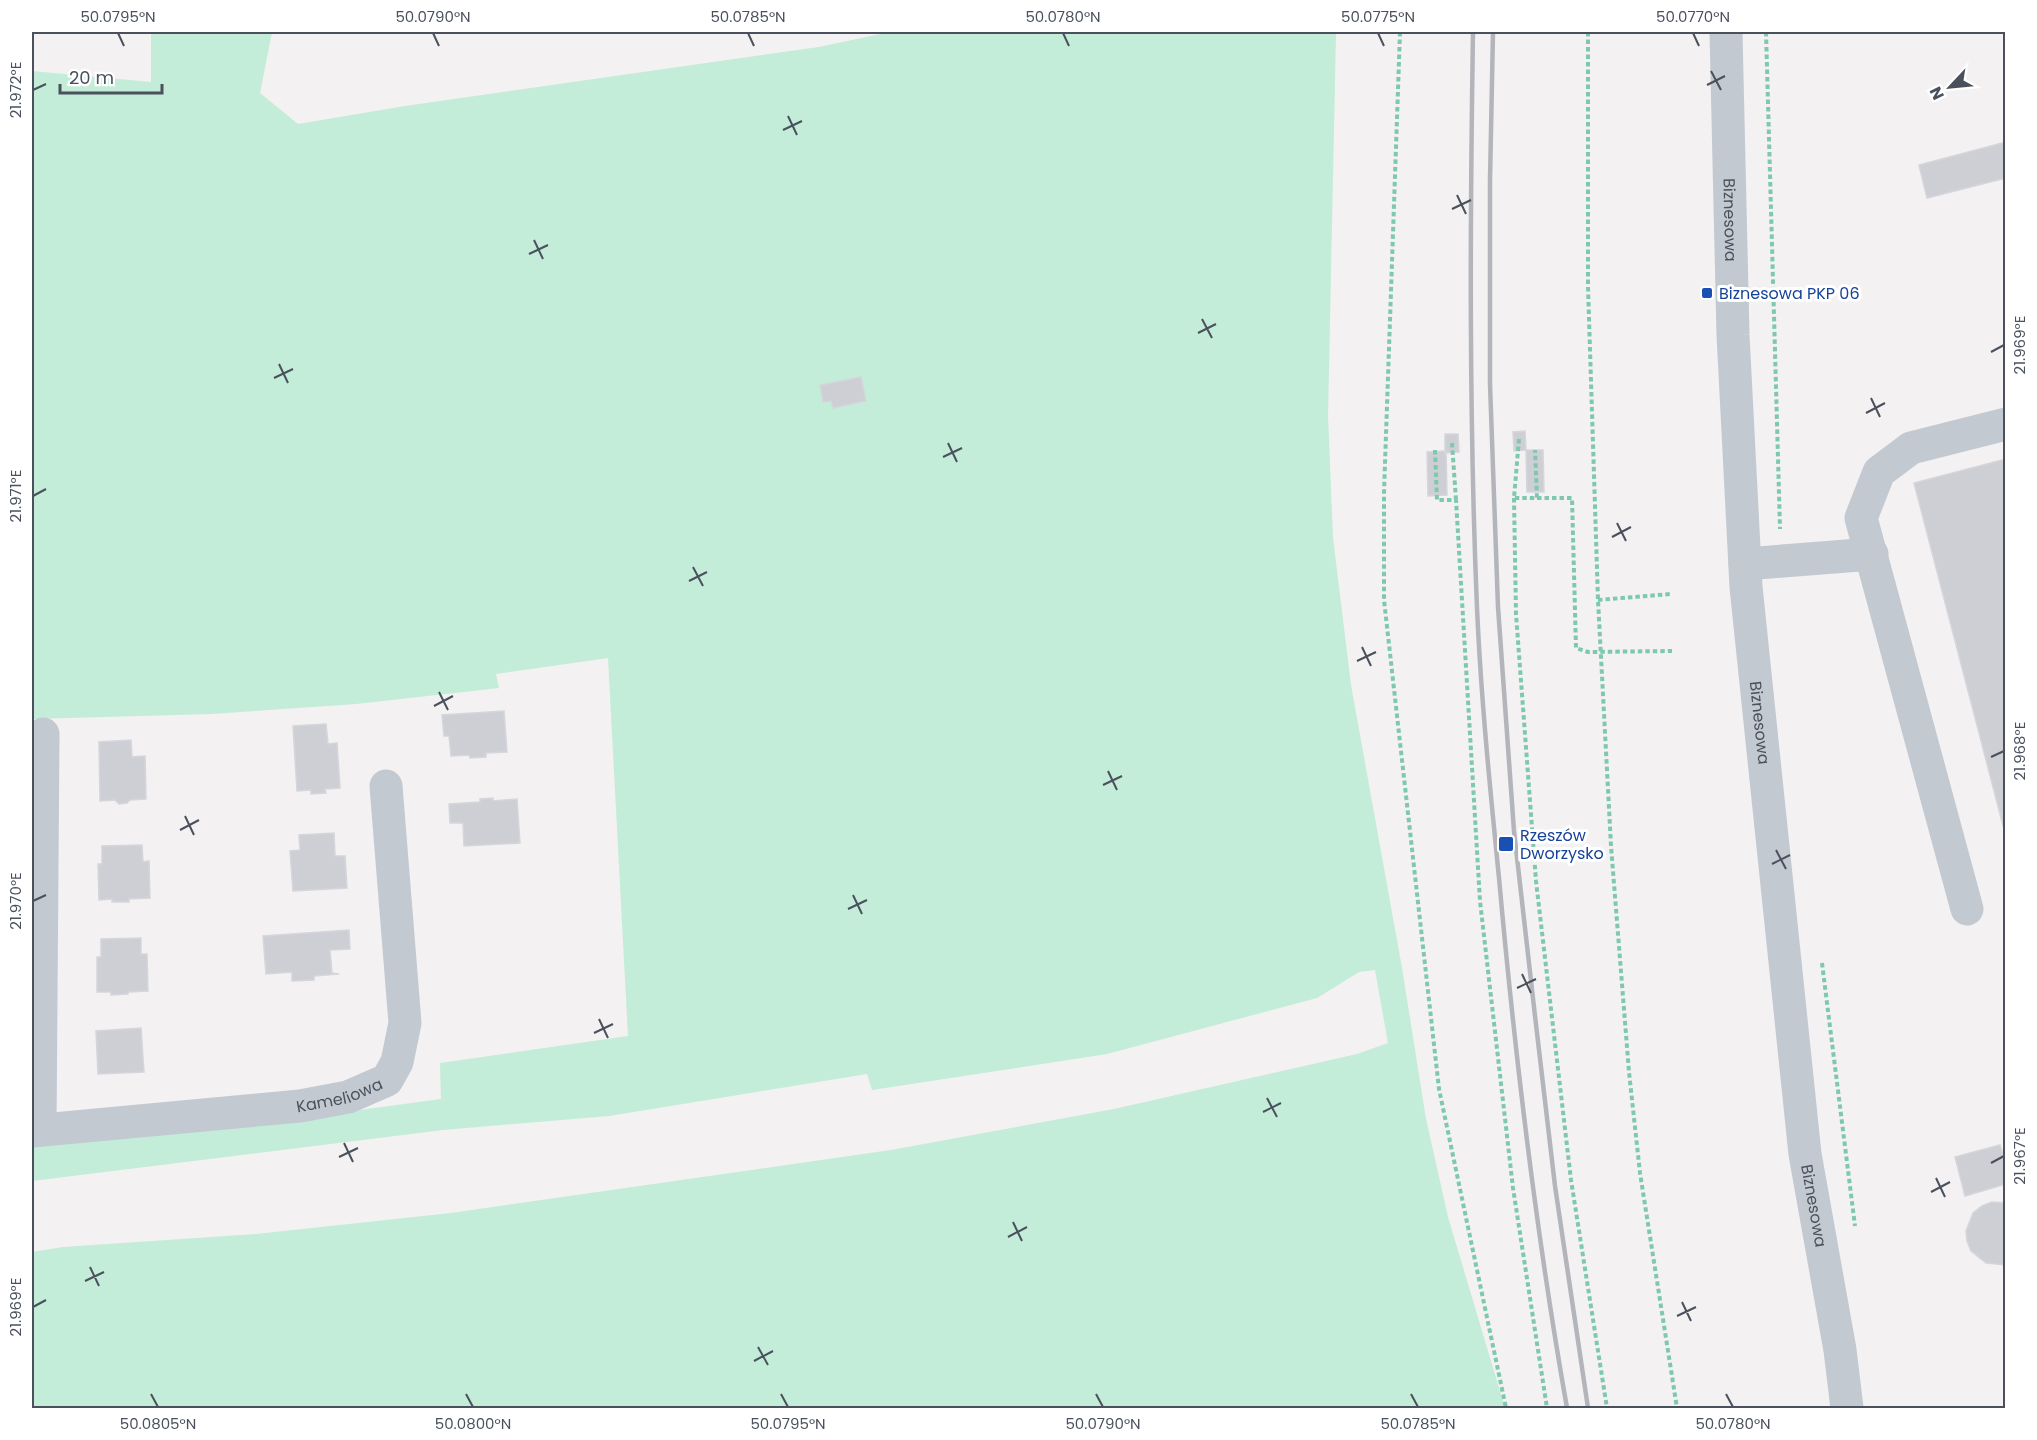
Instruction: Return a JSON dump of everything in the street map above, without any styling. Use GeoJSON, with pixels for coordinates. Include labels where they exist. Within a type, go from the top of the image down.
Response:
{"type":"FeatureCollection","features":[{"type":"Feature","properties":{"kind":"street","name":"Biznesowa"},"geometry":{"type":"LineString","coordinates":[[1726,32],[1733,335],[1745,564],[1805,1154],[1840,1350],[1847,1408]]}},
{"type":"Feature","properties":{"kind":"street"},"geometry":{"type":"LineString","coordinates":[[1967,909],[1861,518],[1879,472],[1911,448],[2006,424]]}},
{"type":"Feature","properties":{"kind":"street"},"geometry":{"type":"LineString","coordinates":[[1745,564],[1872,554]]}},
{"type":"Feature","properties":{"kind":"street"},"geometry":{"type":"LineString","coordinates":[[36,1130],[43,734]]}},
{"type":"Feature","properties":{"kind":"street","name":"Kameliowa"},"geometry":{"type":"LineString","coordinates":[[36,1130],[300,1106],[348,1097],[387,1080],[397,1062],[405,1023],[386,786]]}},
{"type":"Feature","properties":{"kind":"path"},"geometry":{"type":"LineString","coordinates":[[1400,32],[1384,492],[1384,600],[1439,1089],[1506,1408]]}},
{"type":"Feature","properties":{"kind":"path"},"geometry":{"type":"LineString","coordinates":[[1588,32],[1588,287],[1598,600],[1611,846],[1629,1072],[1640,1173],[1677,1408]]}},
{"type":"Feature","properties":{"kind":"path"},"geometry":{"type":"LineString","coordinates":[[1766,32],[1781,562]]}},
{"type":"Feature","properties":{"kind":"path"},"geometry":{"type":"LineString","coordinates":[[1519,439],[1514,498],[1516,614],[1536,881],[1571,1180],[1607,1408]]}},
{"type":"Feature","properties":{"kind":"path"},"geometry":{"type":"LineString","coordinates":[[1452,443],[1480,901],[1513,1188],[1547,1408]]}},
{"type":"Feature","properties":{"kind":"path"},"geometry":{"type":"LineString","coordinates":[[1435,450],[1437,500],[1456,500]]}},
{"type":"Feature","properties":{"kind":"path"},"geometry":{"type":"LineString","coordinates":[[1534,450],[1537,498]]}},
{"type":"Feature","properties":{"kind":"path"},"geometry":{"type":"LineString","coordinates":[[1514,498],[1572,498],[1576,648],[1588,652],[1672,651]]}},
{"type":"Feature","properties":{"kind":"path"},"geometry":{"type":"LineString","coordinates":[[1598,600],[1670,594]]}},
{"type":"Feature","properties":{"kind":"path"},"geometry":{"type":"LineString","coordinates":[[1822,959],[1856,1231]]}},
{"type":"Feature","properties":{"kind":"green space"},"geometry":{"type":"Polygon","coordinates":[[[151,32],[272,32],[260,93],[298,124],[405,106],[819,47],[890,32],[1336,32],[1328,416],[1333,538],[1351,685],[1402,968],[1426,1119],[1448,1217],[1505,1408],[32,1408],[32,1252],[63,1247],[256,1234],[451,1213],[891,1150],[1114,1109],[1357,1054],[1388,1043],[1375,970],[1359,972],[1317,998],[1107,1054],[872,1090],[867,1074],[609,1116],[443,1130],[32,1181],[32,1141],[264,1123],[441,1099],[440,1063],[628,1036],[608,658],[496,674],[499,688],[356,704],[211,714],[32,719],[32,71],[151,82],[151,32]]]}},
{"type":"Feature","properties":{"kind":"building"},"geometry":{"type":"Polygon","coordinates":[[[2006,142],[2006,178],[1927,198],[1919,165],[2006,142]]]}},
{"type":"Feature","properties":{"kind":"building"},"geometry":{"type":"Polygon","coordinates":[[[861,377],[866,401],[833,408],[831,401],[823,402],[820,385],[861,377]]]}},
{"type":"Feature","properties":{"kind":"building"},"geometry":{"type":"Polygon","coordinates":[[[1525,431],[1526,450],[1514,451],[1513,432],[1525,431]]]}},
{"type":"Feature","properties":{"kind":"building"},"geometry":{"type":"Polygon","coordinates":[[[1445,434],[1458,434],[1459,452],[1445,453],[1445,434]]]}},
{"type":"Feature","properties":{"kind":"building"},"geometry":{"type":"Polygon","coordinates":[[[1526,450],[1543,450],[1544,492],[1527,492],[1526,450]]]}},
{"type":"Feature","properties":{"kind":"building"},"geometry":{"type":"Polygon","coordinates":[[[1446,451],[1447,495],[1428,496],[1427,452],[1446,451]]]}},
{"type":"Feature","properties":{"kind":"building"},"geometry":{"type":"Polygon","coordinates":[[[2006,459],[2006,837],[1914,483],[2006,459]]]}},
{"type":"Feature","properties":{"kind":"building"},"geometry":{"type":"Polygon","coordinates":[[[504,711],[507,752],[486,753],[486,757],[451,756],[449,736],[444,736],[442,715],[504,711]]]}},
{"type":"Feature","properties":{"kind":"building"},"geometry":{"type":"Polygon","coordinates":[[[326,724],[328,744],[337,743],[340,788],[325,789],[326,793],[311,794],[311,790],[297,791],[293,726],[326,724]]]}},
{"type":"Feature","properties":{"kind":"building"},"geometry":{"type":"Polygon","coordinates":[[[131,740],[132,757],[145,756],[146,799],[130,800],[119,804],[115,800],[100,801],[99,742],[131,740]]]}},
{"type":"Feature","properties":{"kind":"building"},"geometry":{"type":"Polygon","coordinates":[[[493,798],[493,801],[517,799],[520,843],[464,846],[463,823],[450,823],[449,804],[480,802],[480,799],[493,798]]]}},
{"type":"Feature","properties":{"kind":"building"},"geometry":{"type":"Polygon","coordinates":[[[334,833],[335,856],[345,856],[347,888],[293,891],[290,851],[300,850],[299,835],[334,833]]]}},
{"type":"Feature","properties":{"kind":"building"},"geometry":{"type":"Polygon","coordinates":[[[142,845],[143,862],[149,861],[150,898],[129,899],[129,902],[112,902],[112,899],[99,900],[98,864],[102,864],[102,846],[142,845]]]}},
{"type":"Feature","properties":{"kind":"building"},"geometry":{"type":"Polygon","coordinates":[[[349,930],[350,949],[330,950],[332,973],[339,974],[314,976],[314,980],[292,981],[292,972],[266,974],[263,936],[349,930]]]}},
{"type":"Feature","properties":{"kind":"building"},"geometry":{"type":"Polygon","coordinates":[[[141,938],[141,954],[147,954],[148,991],[111,995],[111,992],[97,992],[97,957],[101,957],[101,939],[141,938]]]}},
{"type":"Feature","properties":{"kind":"building"},"geometry":{"type":"Polygon","coordinates":[[[141,1028],[144,1072],[98,1074],[96,1031],[141,1028]]]}},
{"type":"Feature","properties":{"kind":"building"},"geometry":{"type":"Polygon","coordinates":[[[2000,1145],[2006,1164],[2006,1184],[1965,1196],[1955,1157],[2000,1145]]]}},
{"type":"Feature","properties":{"kind":"building"},"geometry":{"type":"Polygon","coordinates":[[[1992,1202],[2006,1203],[2006,1265],[1986,1263],[1971,1251],[1967,1241],[1966,1231],[1973,1213],[1992,1202]]]}},
{"type":"Feature","properties":{"kind":"railway"},"geometry":{"type":"LineString","coordinates":[[1473,32],[1471,392],[1474,536],[1481,676],[1519,1078],[1536,1210],[1567,1408]]}},
{"type":"Feature","properties":{"kind":"railway"},"geometry":{"type":"LineString","coordinates":[[1493,32],[1490,384],[1498,607],[1514,831],[1555,1186],[1588,1408]]}},
{"type":"Feature","properties":{"kind":"place","name":"Biznesowa PKP 06"},"geometry":{"type":"Point","coordinates":[1707,293]}},
{"type":"Feature","properties":{"kind":"place","name":"Rzeszów Dworzysko"},"geometry":{"type":"Point","coordinates":[1506,844]}}]}
